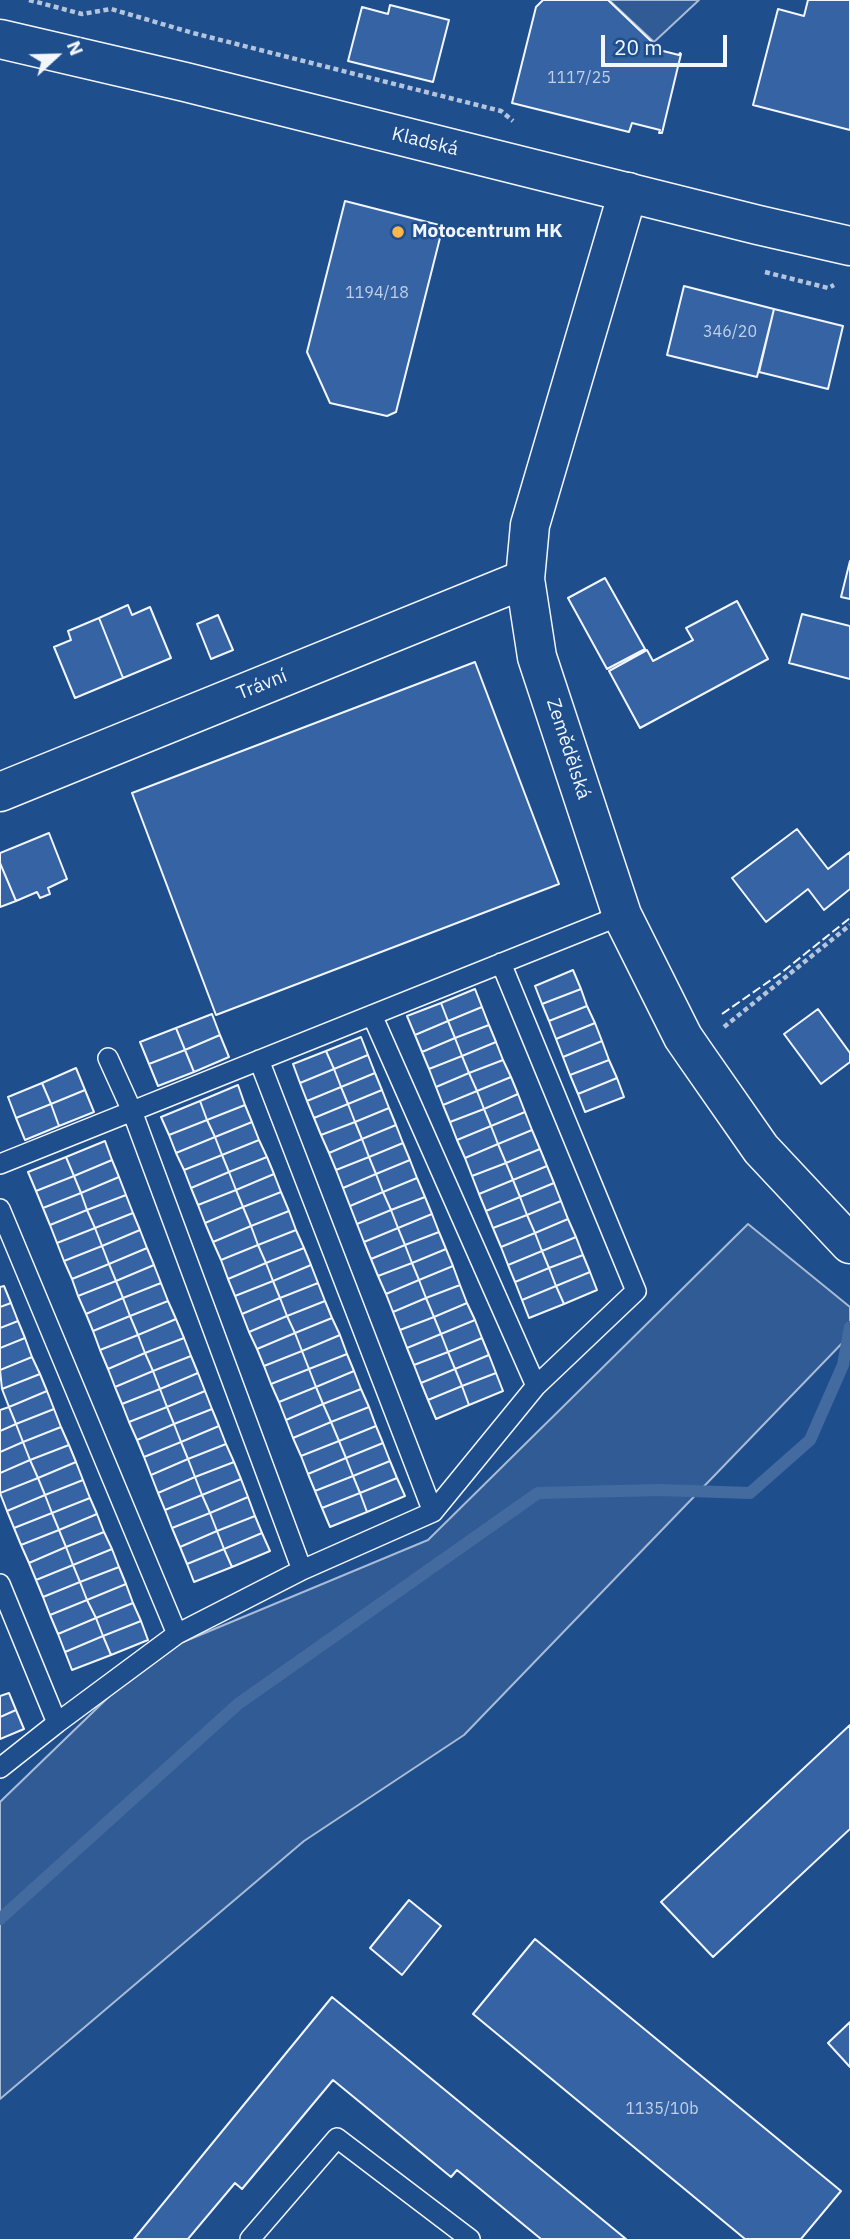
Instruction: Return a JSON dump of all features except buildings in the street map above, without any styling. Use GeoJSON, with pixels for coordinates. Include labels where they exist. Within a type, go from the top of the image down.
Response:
{"type":"FeatureCollection","features":[{"type":"Feature","properties":{"kind":"street","name":"Kladská"},"geometry":{"type":"LineString","coordinates":[[0,39],[850,246]]}},
{"type":"Feature","properties":{"kind":"street","name":"Zemědělská"},"geometry":{"type":"LineString","coordinates":[[628,192],[530,525],[525,579],[537,657],[622,915],[683,1037],[761,1149],[850,1244]]}},
{"type":"Feature","properties":{"kind":"street","name":"Trávní"},"geometry":{"type":"LineString","coordinates":[[0,792],[525,579]]}},
{"type":"Feature","properties":{"kind":"lane"},"geometry":{"type":"LineString","coordinates":[[0,1164],[622,915]]}},
{"type":"Feature","properties":{"kind":"lane"},"geometry":{"type":"LineString","coordinates":[[0,1768],[177,1634],[302,1570],[433,1512],[536,1386],[636,1291],[501,963]]}},
{"type":"Feature","properties":{"kind":"lane"},"geometry":{"type":"LineString","coordinates":[[372,1015],[536,1386]]}},
{"type":"Feature","properties":{"kind":"lane"},"geometry":{"type":"LineString","coordinates":[[108,1058],[132,1111],[302,1570]]}},
{"type":"Feature","properties":{"kind":"lane"},"geometry":{"type":"LineString","coordinates":[[259,1060],[433,1512]]}},
{"type":"Feature","properties":{"kind":"lane"},"geometry":{"type":"LineString","coordinates":[[0,1209],[177,1634]]}},
{"type":"Feature","properties":{"kind":"lane"},"geometry":{"type":"LineString","coordinates":[[0,1584],[57,1723]]}},
{"type":"Feature","properties":{"kind":"lane"},"geometry":{"type":"LineString","coordinates":[[250,2239],[337,2138],[470,2239]]}},
{"type":"Feature","properties":{"kind":"path"},"geometry":{"type":"LineString","coordinates":[[728,1024],[850,925]]}},
{"type":"Feature","properties":{"kind":"shaded area"},"geometry":{"type":"Polygon","coordinates":[[[609,0],[699,0],[654,42],[609,0]]]}},
{"type":"Feature","properties":{"kind":"shaded area"},"geometry":{"type":"Polygon","coordinates":[[[748,1224],[850,1307],[850,1335],[464,1735],[304,1841],[0,2099],[0,1802],[152,1655],[428,1540],[748,1224]]]}},
{"type":"Feature","properties":{"kind":"waterway"},"geometry":{"type":"LineString","coordinates":[[0,1919],[238,1704],[538,1493],[660,1490],[750,1493],[810,1440],[843,1365],[850,1327]]}},
{"type":"Feature","properties":{"kind":"fence"},"geometry":{"type":"LineString","coordinates":[[722,1014],[781,973],[850,918]]}},
{"type":"Feature","properties":{"kind":"place","name":"Motocentrum HK"},"geometry":{"type":"Point","coordinates":[398,232]}}]}
